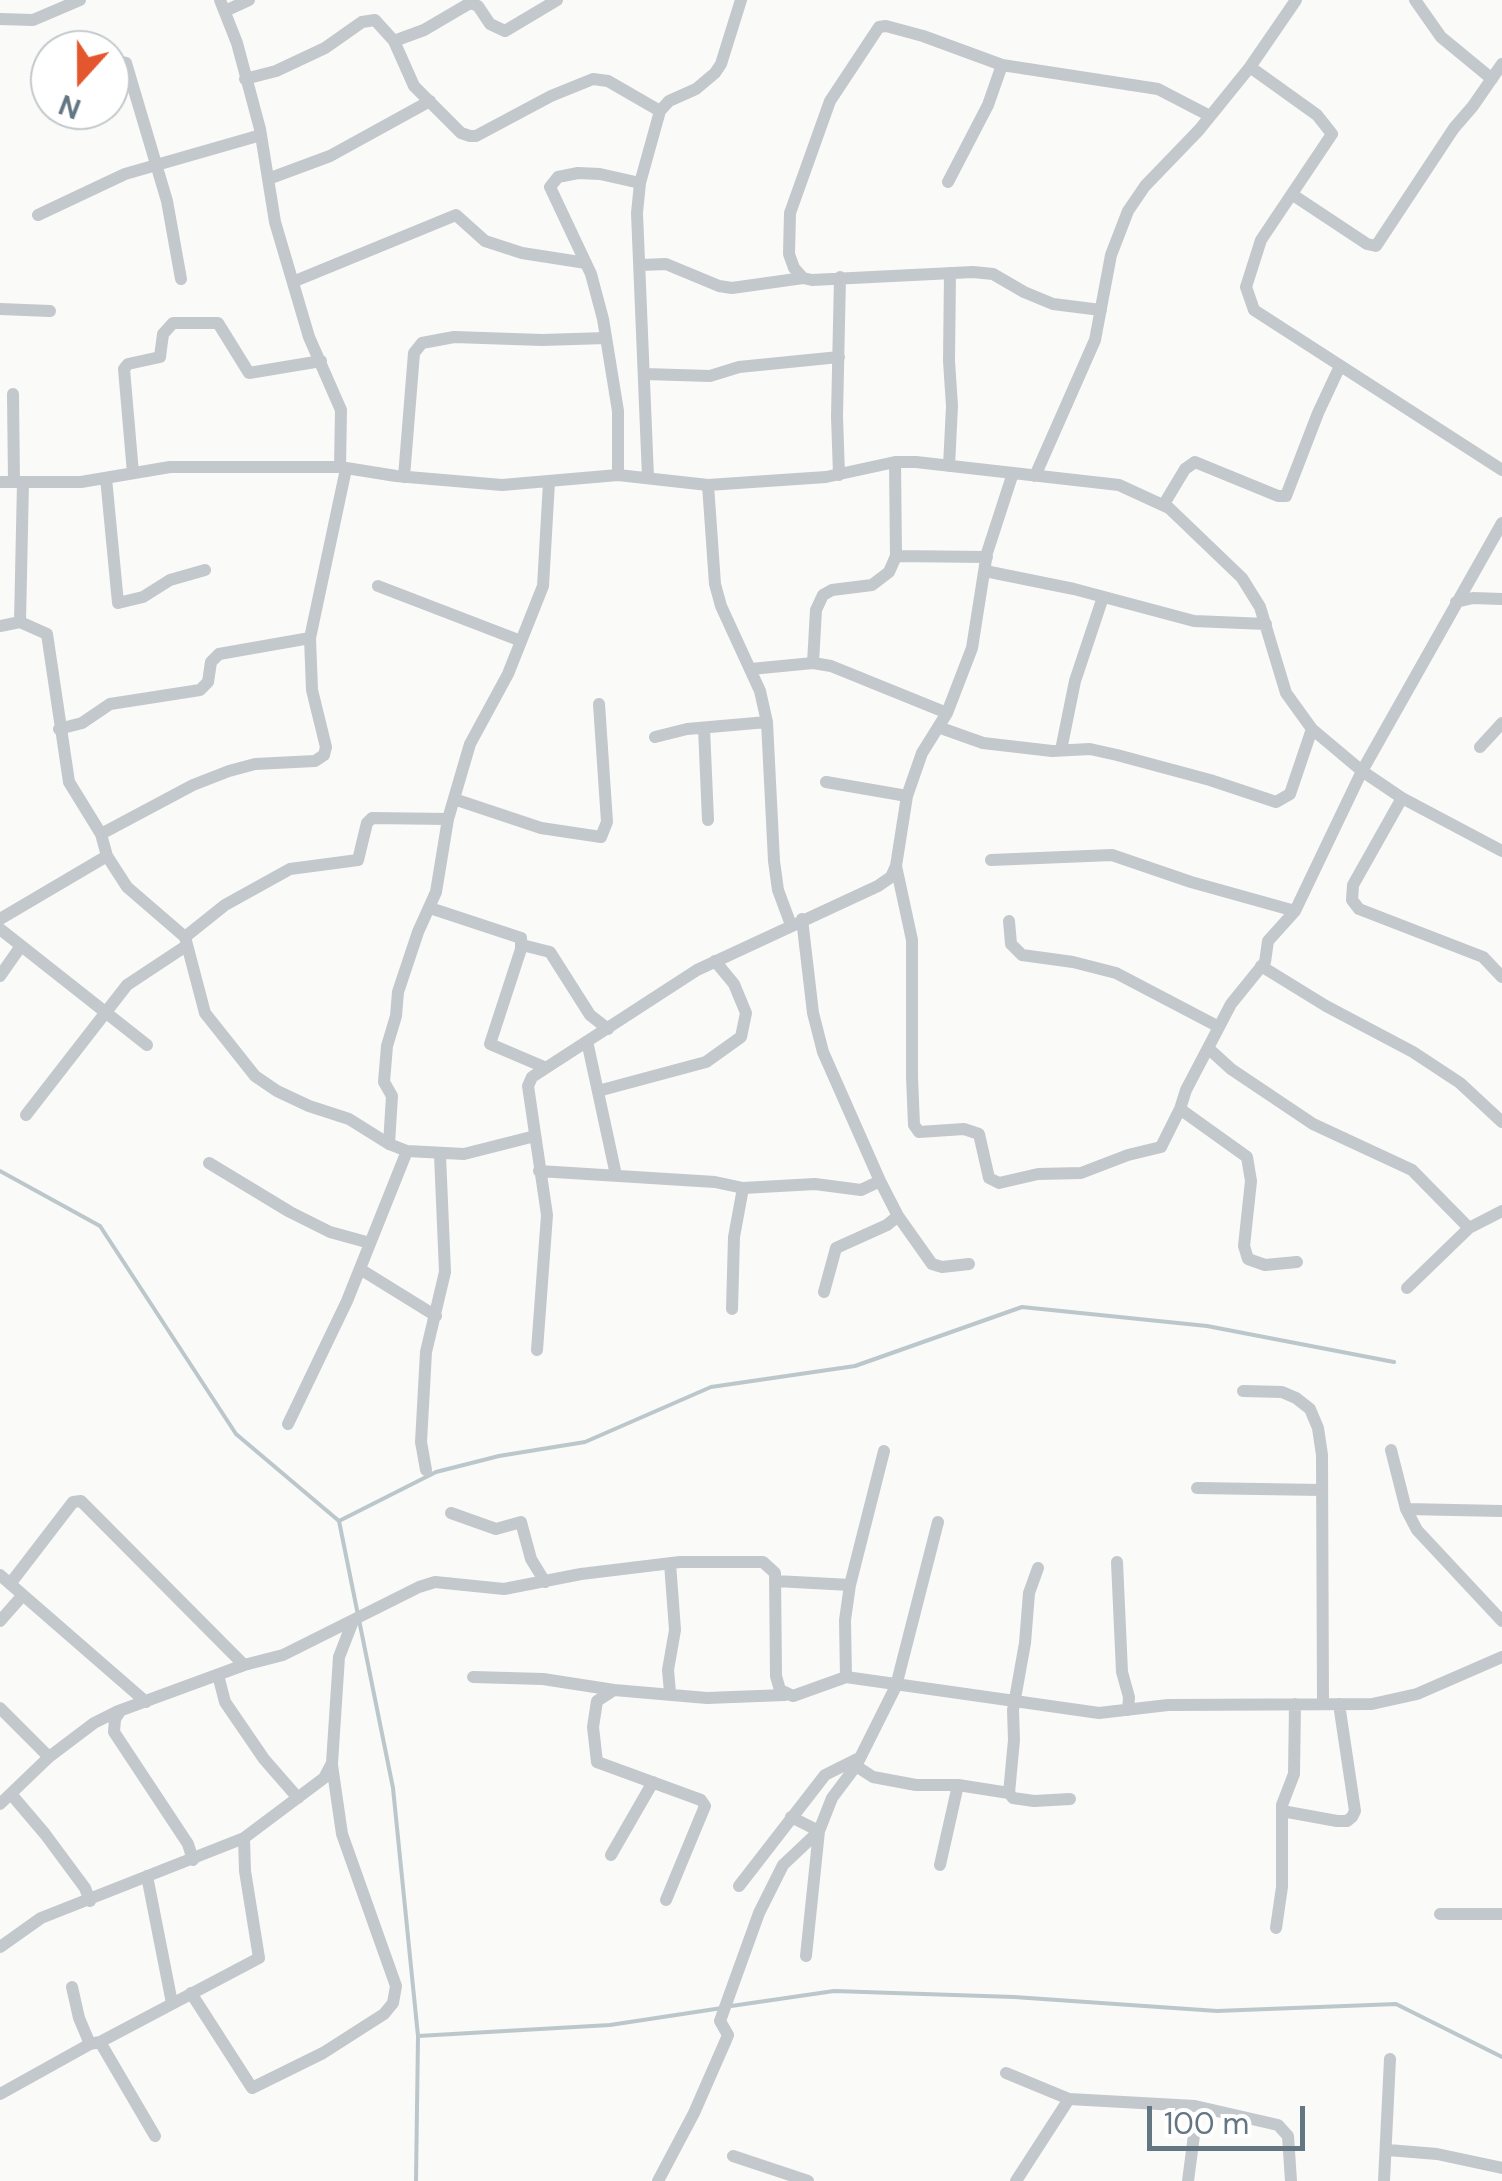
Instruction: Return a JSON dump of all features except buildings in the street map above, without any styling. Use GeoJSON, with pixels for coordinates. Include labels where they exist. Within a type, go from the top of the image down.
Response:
{"type":"FeatureCollection","features":[{"type":"Feature","properties":{"kind":"street"},"geometry":{"type":"LineString","coordinates":[[0,19],[33,20],[80,0]]}},
{"type":"Feature","properties":{"kind":"street"},"geometry":{"type":"LineString","coordinates":[[101,834],[229,770],[255,764],[314,761],[324,755],[326,747],[312,690],[310,638],[343,468],[341,410],[309,337],[275,222],[261,136],[238,44],[222,6],[249,0]]}},
{"type":"Feature","properties":{"kind":"street"},"geometry":{"type":"LineString","coordinates":[[394,41],[424,30],[470,3],[478,6],[490,24],[505,31],[557,0]]}},
{"type":"Feature","properties":{"kind":"street"},"geometry":{"type":"LineString","coordinates":[[648,477],[637,213],[640,183],[660,111],[669,101],[696,89],[715,73],[741,0]]}},
{"type":"Feature","properties":{"kind":"street"},"geometry":{"type":"LineString","coordinates":[[1035,476],[1086,367],[1111,256],[1128,211],[1250,67],[1296,0]]}},
{"type":"Feature","properties":{"kind":"street"},"geometry":{"type":"LineString","coordinates":[[1415,0],[1441,37],[1492,79]]}},
{"type":"Feature","properties":{"kind":"street"},"geometry":{"type":"LineString","coordinates":[[246,79],[276,71],[324,48],[369,20],[381,24],[394,41],[408,77],[461,133],[470,136],[593,79],[608,80],[660,111]]}},
{"type":"Feature","properties":{"kind":"street"},"geometry":{"type":"LineString","coordinates":[[803,278],[789,254],[790,212],[830,101],[874,31],[886,26],[1002,66],[1158,89],[1210,116]]}},
{"type":"Feature","properties":{"kind":"street"},"geometry":{"type":"LineString","coordinates":[[1293,195],[1367,244],[1376,246],[1454,128],[1502,64]]}},
{"type":"Feature","properties":{"kind":"street"},"geometry":{"type":"LineString","coordinates":[[948,182],[988,105],[1002,66]]}},
{"type":"Feature","properties":{"kind":"street"},"geometry":{"type":"LineString","coordinates":[[1250,67],[1317,115],[1331,132],[1261,240],[1246,287],[1254,310],[1502,470]]}},
{"type":"Feature","properties":{"kind":"street"},"geometry":{"type":"LineString","coordinates":[[130,76],[168,200],[181,279]]}},
{"type":"Feature","properties":{"kind":"street"},"geometry":{"type":"LineString","coordinates":[[268,179],[330,156],[430,101]]}},
{"type":"Feature","properties":{"kind":"street"},"geometry":{"type":"LineString","coordinates":[[38,215],[125,174],[261,136]]}},
{"type":"Feature","properties":{"kind":"street"},"geometry":{"type":"LineString","coordinates":[[618,475],[618,411],[606,338],[586,263],[551,195],[558,177],[578,173],[640,183]]}},
{"type":"Feature","properties":{"kind":"street"},"geometry":{"type":"LineString","coordinates":[[295,282],[456,215],[485,241],[522,253],[586,263]]}},
{"type":"Feature","properties":{"kind":"street"},"geometry":{"type":"LineString","coordinates":[[641,265],[666,264],[732,288],[803,278],[993,274],[1053,304],[1101,310]]}},
{"type":"Feature","properties":{"kind":"street"},"geometry":{"type":"LineString","coordinates":[[949,466],[950,272]]}},
{"type":"Feature","properties":{"kind":"street"},"geometry":{"type":"LineString","coordinates":[[840,277],[836,416],[840,475]]}},
{"type":"Feature","properties":{"kind":"street"},"geometry":{"type":"LineString","coordinates":[[0,309],[50,312]]}},
{"type":"Feature","properties":{"kind":"street"},"geometry":{"type":"LineString","coordinates":[[133,473],[124,369],[128,364],[160,357],[163,334],[173,322],[218,323],[249,373],[321,361]]}},
{"type":"Feature","properties":{"kind":"street"},"geometry":{"type":"LineString","coordinates":[[404,476],[414,353],[422,344],[454,337],[606,338]]}},
{"type":"Feature","properties":{"kind":"street"},"geometry":{"type":"LineString","coordinates":[[645,374],[710,376],[738,367],[839,357]]}},
{"type":"Feature","properties":{"kind":"street"},"geometry":{"type":"LineString","coordinates":[[1164,504],[1190,462],[1286,496],[1340,366]]}},
{"type":"Feature","properties":{"kind":"street"},"geometry":{"type":"LineString","coordinates":[[13,394],[12,482],[20,622]]}},
{"type":"Feature","properties":{"kind":"street"},"geometry":{"type":"LineString","coordinates":[[813,663],[816,610],[823,595],[832,590],[872,585],[889,572],[896,556],[895,462]]}},
{"type":"Feature","properties":{"kind":"street"},"geometry":{"type":"LineString","coordinates":[[12,482],[106,478],[170,468],[343,468],[502,486],[618,475],[708,484],[840,475],[895,462],[1119,485],[1164,504],[1242,578],[1260,607],[1286,693],[1312,729],[1402,798],[1502,851]]}},
{"type":"Feature","properties":{"kind":"street"},"geometry":{"type":"LineString","coordinates":[[537,1350],[547,1214],[528,1086],[532,1078],[714,962],[891,877],[907,796],[922,754],[948,714],[972,648],[986,564],[1013,473]]}},
{"type":"Feature","properties":{"kind":"street"},"geometry":{"type":"LineString","coordinates":[[106,478],[118,603],[204,570]]}},
{"type":"Feature","properties":{"kind":"street"},"geometry":{"type":"LineString","coordinates":[[389,1144],[392,1096],[384,1082],[387,1046],[401,981],[436,892],[448,819],[470,744],[508,674],[545,576],[549,482]]}},
{"type":"Feature","properties":{"kind":"street"},"geometry":{"type":"LineString","coordinates":[[708,484],[716,584],[721,606],[751,669],[768,722],[776,875],[796,922],[823,1052],[839,1095],[898,1216],[932,1264],[969,1264]]}},
{"type":"Feature","properties":{"kind":"street"},"geometry":{"type":"LineString","coordinates":[[896,866],[912,940],[912,1093],[914,1125],[919,1132],[964,1129],[980,1134],[989,1178],[998,1183],[1038,1174],[1081,1173],[1128,1154],[1157,1149],[1167,1141],[1186,1090],[1219,1027],[1243,986],[1265,962],[1268,940],[1295,911],[1362,771],[1502,524]]}},
{"type":"Feature","properties":{"kind":"street"},"geometry":{"type":"LineString","coordinates":[[896,556],[986,564],[1194,621],[1266,624]]}},
{"type":"Feature","properties":{"kind":"street"},"geometry":{"type":"LineString","coordinates":[[378,586],[521,641]]}},
{"type":"Feature","properties":{"kind":"street"},"geometry":{"type":"LineString","coordinates":[[1060,750],[1075,681],[1103,597]]}},
{"type":"Feature","properties":{"kind":"street"},"geometry":{"type":"LineString","coordinates":[[1456,602],[1502,599]]}},
{"type":"Feature","properties":{"kind":"street"},"geometry":{"type":"LineString","coordinates":[[0,626],[20,622],[48,634],[68,782],[101,834],[107,856],[126,887],[185,941],[206,1014],[256,1076],[277,1092],[365,1127],[407,1151],[464,1154],[535,1136]]}},
{"type":"Feature","properties":{"kind":"street"},"geometry":{"type":"LineString","coordinates":[[59,729],[82,722],[110,704],[200,690],[208,682],[212,662],[219,654],[310,638]]}},
{"type":"Feature","properties":{"kind":"street"},"geometry":{"type":"LineString","coordinates":[[751,669],[813,663],[857,674],[948,714]]}},
{"type":"Feature","properties":{"kind":"street"},"geometry":{"type":"LineString","coordinates":[[454,798],[541,828],[601,837],[607,822],[600,704]]}},
{"type":"Feature","properties":{"kind":"street"},"geometry":{"type":"LineString","coordinates":[[655,736],[768,722]]}},
{"type":"Feature","properties":{"kind":"street"},"geometry":{"type":"LineString","coordinates":[[1480,746],[1502,723]]}},
{"type":"Feature","properties":{"kind":"street"},"geometry":{"type":"LineString","coordinates":[[938,727],[983,743],[1090,749],[1210,780],[1276,802],[1290,794],[1312,729]]}},
{"type":"Feature","properties":{"kind":"street"},"geometry":{"type":"LineString","coordinates":[[704,728],[708,820]]}},
{"type":"Feature","properties":{"kind":"street"},"geometry":{"type":"LineString","coordinates":[[826,782],[907,796]]}},
{"type":"Feature","properties":{"kind":"street"},"geometry":{"type":"LineString","coordinates":[[1402,798],[1353,885],[1352,900],[1359,909],[1483,956],[1502,977]]}},
{"type":"Feature","properties":{"kind":"street"},"geometry":{"type":"LineString","coordinates":[[26,1115],[127,985],[225,905],[290,869],[358,860],[372,818],[448,819]]}},
{"type":"Feature","properties":{"kind":"street"},"geometry":{"type":"LineString","coordinates":[[991,860],[1112,855],[1295,911]]}},
{"type":"Feature","properties":{"kind":"street"},"geometry":{"type":"LineString","coordinates":[[0,919],[107,856]]}},
{"type":"Feature","properties":{"kind":"street"},"geometry":{"type":"LineString","coordinates":[[430,908],[519,936],[522,945],[490,1044],[544,1067]]}},
{"type":"Feature","properties":{"kind":"street"},"geometry":{"type":"LineString","coordinates":[[1008,922],[1011,944],[1022,954],[1116,973],[1219,1027]]}},
{"type":"Feature","properties":{"kind":"street"},"geometry":{"type":"LineString","coordinates":[[0,929],[147,1045]]}},
{"type":"Feature","properties":{"kind":"street"},"geometry":{"type":"LineString","coordinates":[[522,945],[550,952],[590,1015],[608,1028]]}},
{"type":"Feature","properties":{"kind":"street"},"geometry":{"type":"LineString","coordinates":[[0,976],[21,946]]}},
{"type":"Feature","properties":{"kind":"street"},"geometry":{"type":"LineString","coordinates":[[598,1091],[706,1062],[741,1037],[746,1013],[734,984],[714,962]]}},
{"type":"Feature","properties":{"kind":"street"},"geometry":{"type":"LineString","coordinates":[[1262,966],[1326,1006],[1413,1052],[1460,1083],[1502,1122]]}},
{"type":"Feature","properties":{"kind":"street"},"geometry":{"type":"LineString","coordinates":[[587,1041],[616,1175]]}},
{"type":"Feature","properties":{"kind":"street"},"geometry":{"type":"LineString","coordinates":[[1208,1048],[1230,1069],[1313,1124],[1412,1170],[1470,1228]]}},
{"type":"Feature","properties":{"kind":"street"},"geometry":{"type":"LineString","coordinates":[[1180,1110],[1247,1158],[1251,1180],[1244,1246],[1248,1259],[1265,1264],[1296,1262]]}},
{"type":"Feature","properties":{"kind":"street"},"geometry":{"type":"LineString","coordinates":[[288,1424],[360,1269],[407,1151]]}},
{"type":"Feature","properties":{"kind":"street"},"geometry":{"type":"LineString","coordinates":[[426,1470],[422,1401],[426,1352],[445,1272],[440,1155]]}},
{"type":"Feature","properties":{"kind":"street"},"geometry":{"type":"LineString","coordinates":[[209,1162],[290,1212],[330,1232],[370,1243]]}},
{"type":"Feature","properties":{"kind":"street"},"geometry":{"type":"LineString","coordinates":[[539,1170],[715,1182],[744,1188],[815,1184],[862,1190],[880,1181]]}},
{"type":"Feature","properties":{"kind":"street"},"geometry":{"type":"LineString","coordinates":[[732,1308],[734,1237],[744,1188]]}},
{"type":"Feature","properties":{"kind":"street"},"geometry":{"type":"LineString","coordinates":[[1408,1288],[1470,1228],[1502,1210]]}},
{"type":"Feature","properties":{"kind":"street"},"geometry":{"type":"LineString","coordinates":[[824,1292],[836,1248],[887,1226],[898,1216]]}},
{"type":"Feature","properties":{"kind":"street"},"geometry":{"type":"LineString","coordinates":[[360,1269],[436,1316]]}},
{"type":"Feature","properties":{"kind":"street"},"geometry":{"type":"LineString","coordinates":[[1243,1390],[1282,1392],[1310,1409],[1320,1442],[1323,1704]]}},
{"type":"Feature","properties":{"kind":"street"},"geometry":{"type":"LineString","coordinates":[[1392,1450],[1406,1509],[1433,1549],[1502,1620]]}},
{"type":"Feature","properties":{"kind":"street"},"geometry":{"type":"LineString","coordinates":[[846,1677],[845,1620],[850,1585],[884,1451]]}},
{"type":"Feature","properties":{"kind":"street"},"geometry":{"type":"LineString","coordinates":[[1197,1488],[1322,1490]]}},
{"type":"Feature","properties":{"kind":"street"},"geometry":{"type":"LineString","coordinates":[[146,1702],[5,1580],[73,1502],[81,1500],[244,1665]]}},
{"type":"Feature","properties":{"kind":"street"},"geometry":{"type":"LineString","coordinates":[[1406,1509],[1502,1511]]}},
{"type":"Feature","properties":{"kind":"street"},"geometry":{"type":"LineString","coordinates":[[452,1512],[496,1529],[521,1522],[532,1559],[546,1582]]}},
{"type":"Feature","properties":{"kind":"street"},"geometry":{"type":"LineString","coordinates":[[806,1956],[818,1832],[832,1798],[858,1762],[896,1686],[938,1522]]}},
{"type":"Feature","properties":{"kind":"street"},"geometry":{"type":"LineString","coordinates":[[90,1901],[85,1888],[45,1834],[6,1799],[49,1757],[94,1723],[122,1710],[244,1665],[284,1655],[418,1587],[435,1582],[504,1590],[670,1563],[763,1562],[776,1573],[776,1676],[786,1695]]}},
{"type":"Feature","properties":{"kind":"street"},"geometry":{"type":"LineString","coordinates":[[1117,1562],[1122,1672],[1128,1689],[1128,1710]]}},
{"type":"Feature","properties":{"kind":"street"},"geometry":{"type":"LineString","coordinates":[[670,1563],[675,1630],[668,1670],[670,1692]]}},
{"type":"Feature","properties":{"kind":"street"},"geometry":{"type":"LineString","coordinates":[[1009,1793],[1012,1718],[1029,1593],[1038,1568]]}},
{"type":"Feature","properties":{"kind":"street"},"geometry":{"type":"LineString","coordinates":[[776,1581],[850,1585]]}},
{"type":"Feature","properties":{"kind":"street"},"geometry":{"type":"LineString","coordinates":[[0,1620],[23,1595]]}},
{"type":"Feature","properties":{"kind":"street"},"geometry":{"type":"LineString","coordinates":[[191,1993],[252,2088],[324,2053],[384,2014],[393,2002],[396,1986],[342,1834],[332,1762],[336,1674],[354,1621]]}},
{"type":"Feature","properties":{"kind":"street"},"geometry":{"type":"LineString","coordinates":[[473,1677],[543,1680],[707,1698],[786,1695],[815,1690],[846,1677],[1099,1713],[1168,1705],[1391,1702],[1502,1658]]}},
{"type":"Feature","properties":{"kind":"street"},"geometry":{"type":"LineString","coordinates":[[218,1674],[225,1702],[264,1760],[298,1798]]}},
{"type":"Feature","properties":{"kind":"street"},"geometry":{"type":"LineString","coordinates":[[614,1690],[597,1701],[593,1727],[597,1762],[701,1800],[705,1806],[666,1900]]}},
{"type":"Feature","properties":{"kind":"street"},"geometry":{"type":"LineString","coordinates":[[1276,1928],[1282,1887],[1282,1812],[1294,1774],[1294,1704]]}},
{"type":"Feature","properties":{"kind":"street"},"geometry":{"type":"LineString","coordinates":[[1282,1812],[1337,1821],[1352,1817],[1355,1811],[1339,1704]]}},
{"type":"Feature","properties":{"kind":"street"},"geometry":{"type":"LineString","coordinates":[[0,1708],[49,1757]]}},
{"type":"Feature","properties":{"kind":"street"},"geometry":{"type":"LineString","coordinates":[[122,1710],[115,1719],[114,1732],[188,1844],[194,1860]]}},
{"type":"Feature","properties":{"kind":"street"},"geometry":{"type":"LineString","coordinates":[[0,1947],[42,1918],[244,1838],[324,1778],[332,1762]]}},
{"type":"Feature","properties":{"kind":"street"},"geometry":{"type":"LineString","coordinates":[[858,1762],[873,1777],[916,1785],[958,1784],[1034,1801],[1070,1799]]}},
{"type":"Feature","properties":{"kind":"street"},"geometry":{"type":"LineString","coordinates":[[738,1886],[825,1775],[858,1762]]}},
{"type":"Feature","properties":{"kind":"street"},"geometry":{"type":"LineString","coordinates":[[611,1855],[653,1782]]}},
{"type":"Feature","properties":{"kind":"street"},"geometry":{"type":"LineString","coordinates":[[940,1865],[958,1784]]}},
{"type":"Feature","properties":{"kind":"street"},"geometry":{"type":"LineString","coordinates":[[791,1818],[818,1832]]}},
{"type":"Feature","properties":{"kind":"street"},"geometry":{"type":"LineString","coordinates":[[658,2181],[726,2040],[728,2034],[720,2021],[759,1913],[782,1864],[818,1832]]}},
{"type":"Feature","properties":{"kind":"street"},"geometry":{"type":"LineString","coordinates":[[0,2094],[259,1958],[245,1871],[244,1838]]}},
{"type":"Feature","properties":{"kind":"street"},"geometry":{"type":"LineString","coordinates":[[147,1876],[172,2003]]}},
{"type":"Feature","properties":{"kind":"street"},"geometry":{"type":"LineString","coordinates":[[1440,1914],[1502,1914]]}},
{"type":"Feature","properties":{"kind":"street"},"geometry":{"type":"LineString","coordinates":[[72,1987],[79,2018],[155,2136]]}},
{"type":"Feature","properties":{"kind":"street"},"geometry":{"type":"LineString","coordinates":[[1384,2181],[1390,2059]]}},
{"type":"Feature","properties":{"kind":"street"},"geometry":{"type":"LineString","coordinates":[[1006,2073],[1069,2099],[1195,2106],[1278,2125],[1288,2136],[1290,2181]]}},
{"type":"Feature","properties":{"kind":"street"},"geometry":{"type":"LineString","coordinates":[[1016,2181],[1069,2099]]}},
{"type":"Feature","properties":{"kind":"street"},"geometry":{"type":"LineString","coordinates":[[1188,2181],[1194,2135]]}},
{"type":"Feature","properties":{"kind":"street"},"geometry":{"type":"LineString","coordinates":[[1388,2150],[1437,2154],[1502,2168]]}},
{"type":"Feature","properties":{"kind":"street"},"geometry":{"type":"LineString","coordinates":[[733,2156],[808,2181]]}},
{"type":"Feature","properties":{"kind":"waterway"},"geometry":{"type":"LineString","coordinates":[[0,1171],[100,1226],[236,1434],[339,1521],[393,1788],[418,2036],[416,2181]]}},
{"type":"Feature","properties":{"kind":"waterway"},"geometry":{"type":"LineString","coordinates":[[341,1520],[436,1472],[499,1456],[585,1442],[711,1387],[855,1366],[1022,1307],[1207,1326],[1394,1362]]}},
{"type":"Feature","properties":{"kind":"waterway"},"geometry":{"type":"LineString","coordinates":[[731,2006],[834,1991],[1014,1997],[1217,2011],[1396,2004],[1502,2057]]}},
{"type":"Feature","properties":{"kind":"waterway"},"geometry":{"type":"LineString","coordinates":[[418,2036],[610,2025],[722,2008]]}}]}
